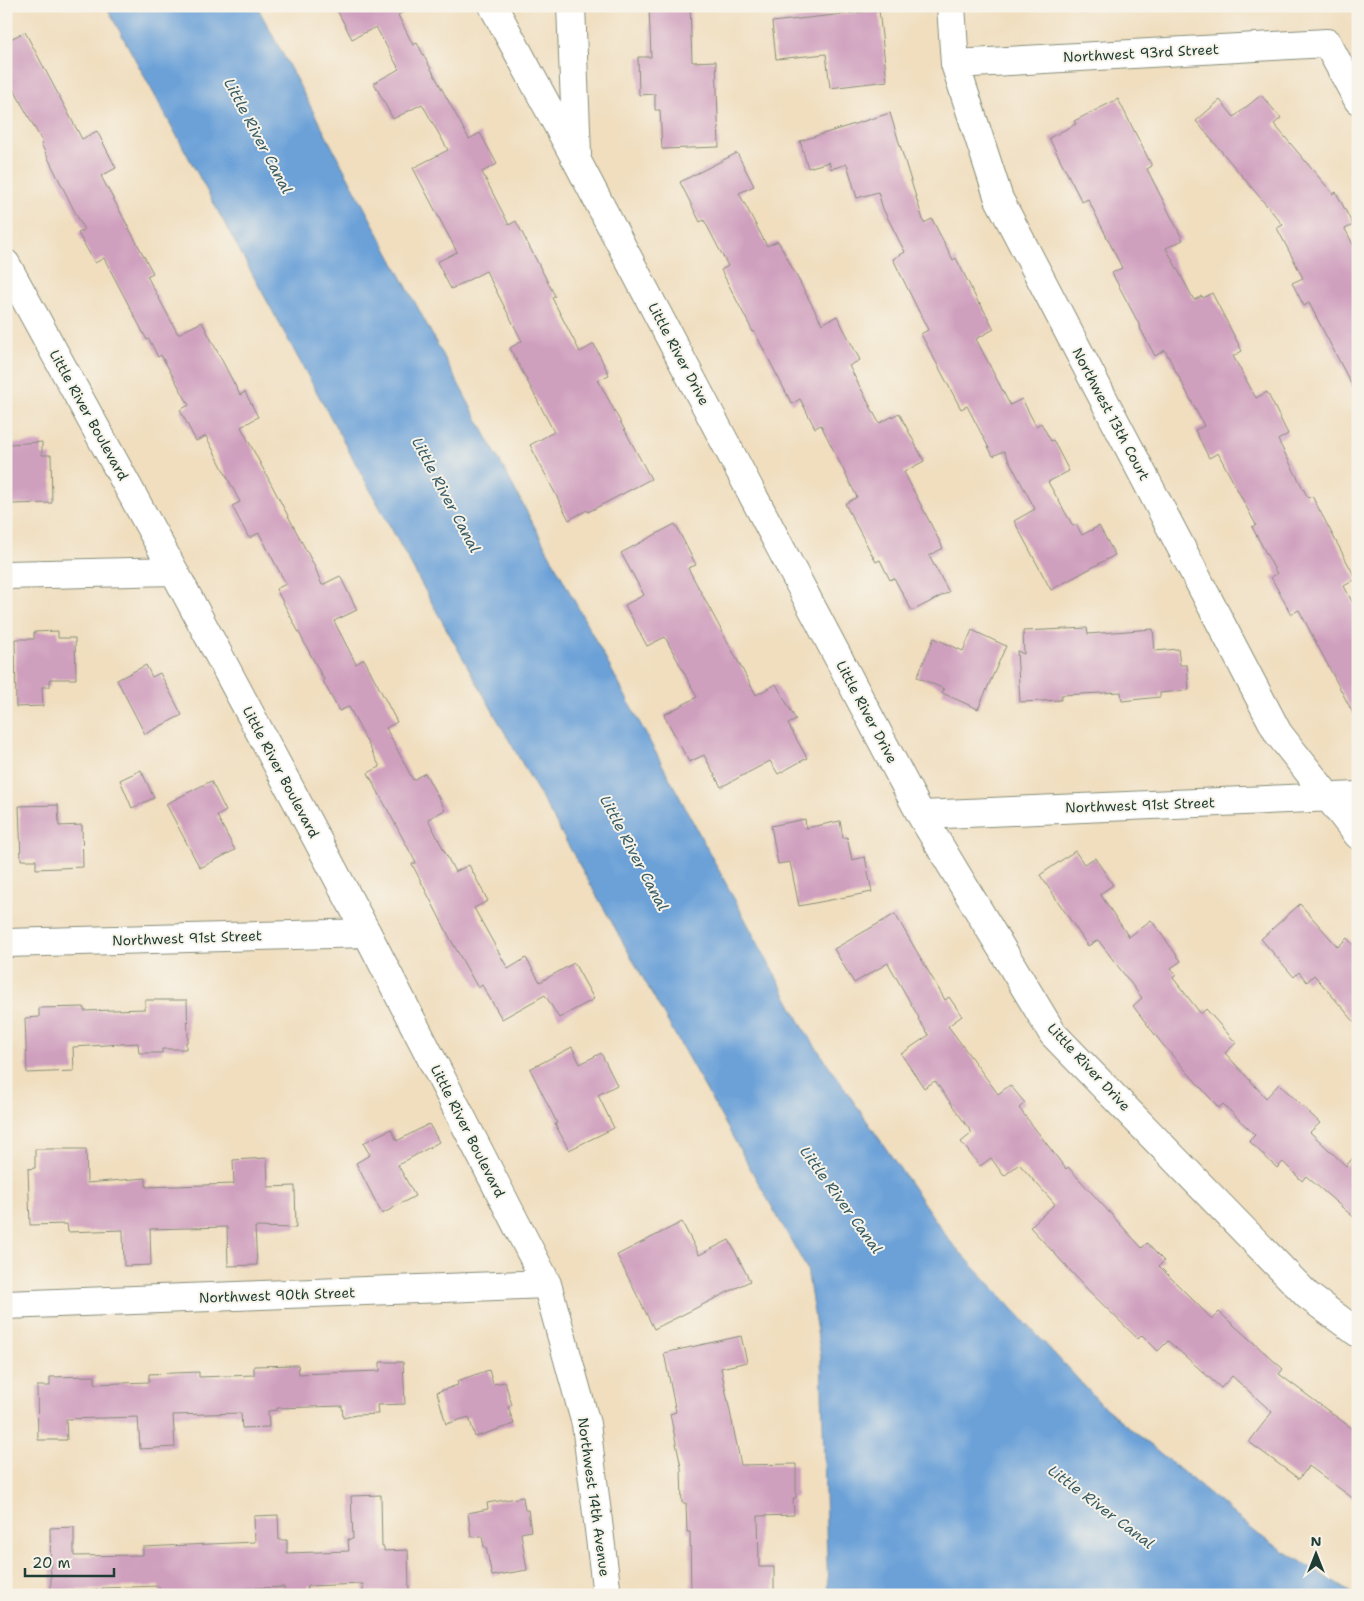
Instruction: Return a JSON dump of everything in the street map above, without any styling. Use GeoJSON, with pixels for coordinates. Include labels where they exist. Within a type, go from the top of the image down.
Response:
{"type":"FeatureCollection","features":[{"type":"Feature","properties":{"kind":"street","name":"Little River Drive"},"geometry":{"type":"LineString","coordinates":[[493,6],[577,161],[921,815],[1053,1034],[1308,1296],[1358,1332]]}},
{"type":"Feature","properties":{"kind":"street"},"geometry":{"type":"LineString","coordinates":[[571,6],[577,161]]}},
{"type":"Feature","properties":{"kind":"street","name":"Northwest 13th Court"},"geometry":{"type":"LineString","coordinates":[[951,6],[955,64],[999,199],[1278,733],[1329,798]]}},
{"type":"Feature","properties":{"kind":"street","name":"Northwest 93rd Street"},"geometry":{"type":"LineString","coordinates":[[955,64],[1327,43],[1358,100]]}},
{"type":"Feature","properties":{"kind":"street","name":"Little River Boulevard"},"geometry":{"type":"LineString","coordinates":[[6,264],[174,571],[367,933],[547,1284]]}},
{"type":"Feature","properties":{"kind":"street"},"geometry":{"type":"LineString","coordinates":[[6,575],[174,571]]}},
{"type":"Feature","properties":{"kind":"street","name":"Northwest 91st Street"},"geometry":{"type":"LineString","coordinates":[[921,815],[1358,796]]}},
{"type":"Feature","properties":{"kind":"street"},"geometry":{"type":"LineString","coordinates":[[1329,798],[1358,835]]}},
{"type":"Feature","properties":{"kind":"street","name":"Northwest 91st Street"},"geometry":{"type":"LineString","coordinates":[[6,943],[367,933]]}},
{"type":"Feature","properties":{"kind":"street","name":"Northwest 90th Street"},"geometry":{"type":"LineString","coordinates":[[6,1305],[547,1284]]}},
{"type":"Feature","properties":{"kind":"street","name":"Northwest 14th Avenue"},"geometry":{"type":"LineString","coordinates":[[547,1284],[586,1424],[607,1595]]}},
{"type":"Feature","properties":{"kind":"water","name":"Little River Canal"},"geometry":{"type":"Polygon","coordinates":[[[106,6],[257,6],[805,1031],[949,1240],[1102,1405],[1259,1535],[1354,1595],[828,1595],[821,1357],[807,1269],[433,605],[106,6]]]}},
{"type":"Feature","properties":{"kind":"building"},"geometry":{"type":"Polygon","coordinates":[[[335,6],[415,6],[398,15],[413,45],[417,43],[469,139],[480,133],[497,164],[482,172],[509,225],[516,221],[555,296],[552,298],[580,352],[594,344],[609,375],[598,380],[651,479],[569,520],[530,445],[554,432],[510,348],[522,341],[486,271],[451,289],[437,262],[457,252],[413,168],[448,150],[422,104],[393,119],[374,83],[399,69],[376,27],[352,39],[335,6]]]}},
{"type":"Feature","properties":{"kind":"building"},"geometry":{"type":"Polygon","coordinates":[[[649,6],[690,6],[692,62],[716,61],[719,147],[662,149],[660,110],[655,110],[655,94],[639,95],[638,57],[651,57],[649,6]]]}},
{"type":"Feature","properties":{"kind":"building"},"geometry":{"type":"Polygon","coordinates":[[[879,10],[887,81],[830,88],[826,54],[776,59],[772,22],[879,10]]]}},
{"type":"Feature","properties":{"kind":"building"},"geometry":{"type":"Polygon","coordinates":[[[25,32],[82,139],[97,131],[116,168],[101,176],[153,273],[147,276],[178,334],[202,322],[240,395],[245,392],[258,417],[241,427],[314,565],[322,585],[340,576],[357,610],[334,621],[356,664],[364,659],[397,722],[386,728],[413,780],[425,773],[445,810],[428,819],[455,872],[469,865],[488,901],[474,908],[508,969],[526,958],[540,982],[574,963],[594,999],[559,1018],[545,995],[502,1019],[482,985],[478,988],[412,864],[416,863],[368,773],[380,767],[349,707],[339,711],[276,589],[286,584],[259,533],[249,538],[232,506],[240,502],[206,436],[196,441],[180,410],[189,405],[161,355],[158,357],[149,339],[147,340],[104,258],[95,263],[78,233],[84,230],[41,144],[43,143],[6,75],[6,41],[25,32]]]}},
{"type":"Feature","properties":{"kind":"building"},"geometry":{"type":"Polygon","coordinates":[[[1261,95],[1281,118],[1274,124],[1333,194],[1336,192],[1353,225],[1345,229],[1358,254],[1358,397],[1309,303],[1304,306],[1292,283],[1303,278],[1277,228],[1283,225],[1196,121],[1220,100],[1234,117],[1261,95]]]}},
{"type":"Feature","properties":{"kind":"building"},"geometry":{"type":"Polygon","coordinates":[[[1118,99],[1152,166],[1147,169],[1183,240],[1166,248],[1194,300],[1212,293],[1242,351],[1233,356],[1256,398],[1267,392],[1288,434],[1278,440],[1308,498],[1312,496],[1356,579],[1344,586],[1358,613],[1358,723],[1299,610],[1291,614],[1271,577],[1277,574],[1252,527],[1256,525],[1218,453],[1209,458],[1195,430],[1204,426],[1165,350],[1155,356],[1112,273],[1122,268],[1088,199],[1082,202],[1049,138],[1076,124],[1074,121],[1118,99]]]}},
{"type":"Feature","properties":{"kind":"building"},"geometry":{"type":"Polygon","coordinates":[[[890,113],[924,223],[932,219],[953,260],[956,258],[994,329],[976,339],[1010,405],[1022,399],[1036,426],[1041,423],[1051,441],[1053,440],[1069,471],[1048,482],[1073,526],[1076,524],[1082,535],[1099,526],[1115,555],[1051,590],[1014,521],[1035,509],[1004,451],[993,456],[967,406],[961,409],[921,334],[928,330],[893,259],[905,252],[883,209],[878,192],[857,198],[847,164],[831,169],[829,162],[808,168],[800,141],[890,113]]]}},
{"type":"Feature","properties":{"kind":"building"},"geometry":{"type":"Polygon","coordinates":[[[737,153],[754,186],[739,193],[767,246],[778,241],[822,324],[837,316],[860,360],[849,366],[878,421],[880,423],[899,413],[924,461],[904,472],[943,548],[929,556],[949,592],[912,611],[894,578],[890,580],[880,560],[876,562],[845,504],[857,497],[821,425],[815,428],[800,399],[792,404],[721,270],[728,266],[704,220],[700,222],[680,182],[737,153]]]}},
{"type":"Feature","properties":{"kind":"building"},"geometry":{"type":"Polygon","coordinates":[[[42,442],[42,455],[51,455],[52,503],[10,504],[9,444],[42,442]]]}},
{"type":"Feature","properties":{"kind":"building"},"geometry":{"type":"Polygon","coordinates":[[[675,524],[696,565],[688,568],[756,695],[776,684],[796,720],[788,724],[807,758],[778,774],[770,761],[721,787],[704,755],[689,762],[664,715],[697,697],[665,637],[647,646],[625,605],[644,595],[621,553],[675,524]]]}},
{"type":"Feature","properties":{"kind":"building"},"geometry":{"type":"Polygon","coordinates":[[[1087,628],[1088,634],[1153,629],[1155,651],[1178,649],[1180,665],[1187,665],[1189,690],[1160,693],[1160,697],[1122,701],[1121,692],[1061,695],[1061,700],[1020,702],[1017,651],[1024,654],[1023,631],[1087,628]]]}},
{"type":"Feature","properties":{"kind":"building"},"geometry":{"type":"Polygon","coordinates":[[[972,630],[1006,646],[978,709],[942,693],[944,689],[917,677],[934,638],[963,651],[972,630]]]}},
{"type":"Feature","properties":{"kind":"building"},"geometry":{"type":"Polygon","coordinates":[[[58,631],[58,638],[75,638],[76,679],[50,679],[50,687],[42,687],[43,706],[16,707],[15,639],[34,639],[34,632],[58,631]]]}},
{"type":"Feature","properties":{"kind":"building"},"geometry":{"type":"Polygon","coordinates":[[[146,665],[152,677],[160,673],[182,715],[145,734],[117,680],[146,665]]]}},
{"type":"Feature","properties":{"kind":"building"},"geometry":{"type":"Polygon","coordinates":[[[141,770],[154,798],[132,808],[120,780],[141,770]]]}},
{"type":"Feature","properties":{"kind":"building"},"geometry":{"type":"Polygon","coordinates":[[[211,781],[226,811],[217,816],[235,850],[200,868],[166,804],[211,781]]]}},
{"type":"Feature","properties":{"kind":"building"},"geometry":{"type":"Polygon","coordinates":[[[58,805],[59,826],[82,825],[83,867],[36,869],[36,860],[21,860],[19,806],[58,805]]]}},
{"type":"Feature","properties":{"kind":"building"},"geometry":{"type":"Polygon","coordinates":[[[805,819],[806,828],[840,821],[843,838],[847,837],[852,860],[865,857],[872,892],[799,906],[790,862],[778,864],[771,826],[805,819]]]}},
{"type":"Feature","properties":{"kind":"building"},"geometry":{"type":"Polygon","coordinates":[[[1075,851],[1084,864],[1095,858],[1113,885],[1100,894],[1129,937],[1151,920],[1181,961],[1171,968],[1176,975],[1173,978],[1201,1014],[1206,1009],[1236,1043],[1225,1053],[1266,1098],[1279,1084],[1320,1123],[1310,1132],[1346,1166],[1358,1152],[1358,1221],[1306,1176],[1302,1181],[1283,1162],[1277,1168],[1249,1141],[1255,1135],[1223,1104],[1219,1108],[1163,1045],[1133,1006],[1142,998],[1098,940],[1088,946],[1040,875],[1075,851]]]}},
{"type":"Feature","properties":{"kind":"building"},"geometry":{"type":"Polygon","coordinates":[[[1300,904],[1338,947],[1347,938],[1358,950],[1358,1026],[1314,975],[1307,982],[1299,972],[1294,977],[1261,939],[1300,904]]]}},
{"type":"Feature","properties":{"kind":"building"},"geometry":{"type":"Polygon","coordinates":[[[895,914],[945,1000],[949,997],[962,1016],[948,1026],[998,1094],[1010,1085],[1025,1103],[1019,1108],[1066,1169],[1068,1167],[1142,1248],[1147,1243],[1164,1261],[1159,1266],[1212,1319],[1219,1312],[1283,1369],[1279,1374],[1358,1433],[1358,1502],[1309,1466],[1299,1479],[1249,1442],[1272,1412],[1232,1376],[1221,1388],[1168,1341],[1158,1351],[1142,1335],[1138,1339],[1090,1292],[1030,1227],[1055,1204],[1019,1164],[1004,1176],[991,1158],[980,1166],[961,1142],[972,1133],[935,1081],[924,1088],[901,1054],[929,1035],[918,1019],[888,963],[854,983],[834,949],[895,914]]]}},
{"type":"Feature","properties":{"kind":"building"},"geometry":{"type":"Polygon","coordinates":[[[145,1000],[187,1000],[188,1041],[186,1042],[186,1049],[162,1049],[162,1053],[139,1053],[138,1043],[73,1047],[74,1071],[27,1073],[25,1018],[39,1017],[39,1008],[84,1007],[84,1011],[145,1009],[145,1000]]]}},
{"type":"Feature","properties":{"kind":"building"},"geometry":{"type":"Polygon","coordinates":[[[572,1047],[580,1064],[601,1053],[617,1085],[598,1095],[614,1128],[569,1150],[530,1069],[572,1047]]]}},
{"type":"Feature","properties":{"kind":"building"},"geometry":{"type":"Polygon","coordinates":[[[429,1124],[439,1142],[398,1165],[415,1196],[382,1214],[356,1163],[370,1155],[363,1143],[391,1129],[397,1141],[429,1124]]]}},
{"type":"Feature","properties":{"kind":"building"},"geometry":{"type":"Polygon","coordinates":[[[35,1149],[86,1149],[87,1183],[146,1178],[146,1187],[234,1184],[233,1160],[267,1158],[268,1187],[295,1186],[296,1228],[255,1227],[257,1265],[228,1266],[227,1227],[150,1229],[151,1265],[124,1266],[123,1230],[68,1232],[67,1224],[30,1225],[28,1169],[35,1168],[35,1149]]]}},
{"type":"Feature","properties":{"kind":"building"},"geometry":{"type":"Polygon","coordinates":[[[682,1222],[699,1255],[729,1240],[750,1281],[654,1329],[617,1255],[682,1222]]]}},
{"type":"Feature","properties":{"kind":"building"},"geometry":{"type":"Polygon","coordinates":[[[741,1336],[747,1362],[721,1368],[741,1465],[796,1464],[796,1498],[793,1498],[794,1515],[758,1516],[759,1567],[774,1567],[774,1595],[691,1595],[690,1532],[687,1532],[686,1503],[682,1503],[681,1467],[670,1414],[676,1412],[664,1353],[741,1336]]]}},
{"type":"Feature","properties":{"kind":"building"},"geometry":{"type":"Polygon","coordinates":[[[380,1362],[403,1362],[405,1404],[377,1405],[378,1414],[356,1415],[343,1418],[342,1406],[277,1408],[277,1410],[268,1411],[269,1427],[242,1428],[241,1413],[173,1415],[175,1447],[140,1449],[138,1417],[66,1419],[67,1440],[38,1440],[37,1386],[50,1386],[50,1377],[95,1376],[95,1384],[149,1382],[149,1374],[199,1372],[199,1377],[254,1375],[254,1366],[298,1365],[299,1374],[380,1371],[380,1362]]]}},
{"type":"Feature","properties":{"kind":"building"},"geometry":{"type":"Polygon","coordinates":[[[489,1370],[493,1384],[505,1382],[512,1405],[508,1407],[514,1424],[475,1437],[469,1417],[446,1424],[437,1392],[458,1385],[457,1381],[489,1370]]]}},
{"type":"Feature","properties":{"kind":"building"},"geometry":{"type":"Polygon","coordinates":[[[381,1495],[382,1547],[384,1547],[384,1551],[408,1550],[409,1591],[363,1592],[363,1584],[307,1586],[308,1595],[284,1595],[284,1587],[228,1589],[228,1595],[160,1595],[159,1586],[102,1588],[102,1590],[51,1590],[50,1528],[74,1527],[74,1556],[143,1555],[143,1547],[255,1542],[254,1516],[278,1515],[279,1540],[287,1540],[287,1553],[349,1551],[348,1539],[353,1539],[351,1496],[381,1495]]]}},
{"type":"Feature","properties":{"kind":"building"},"geometry":{"type":"Polygon","coordinates":[[[523,1497],[525,1510],[528,1510],[531,1531],[521,1533],[527,1570],[492,1576],[482,1536],[471,1537],[468,1513],[488,1509],[487,1503],[523,1497]]]}}]}
